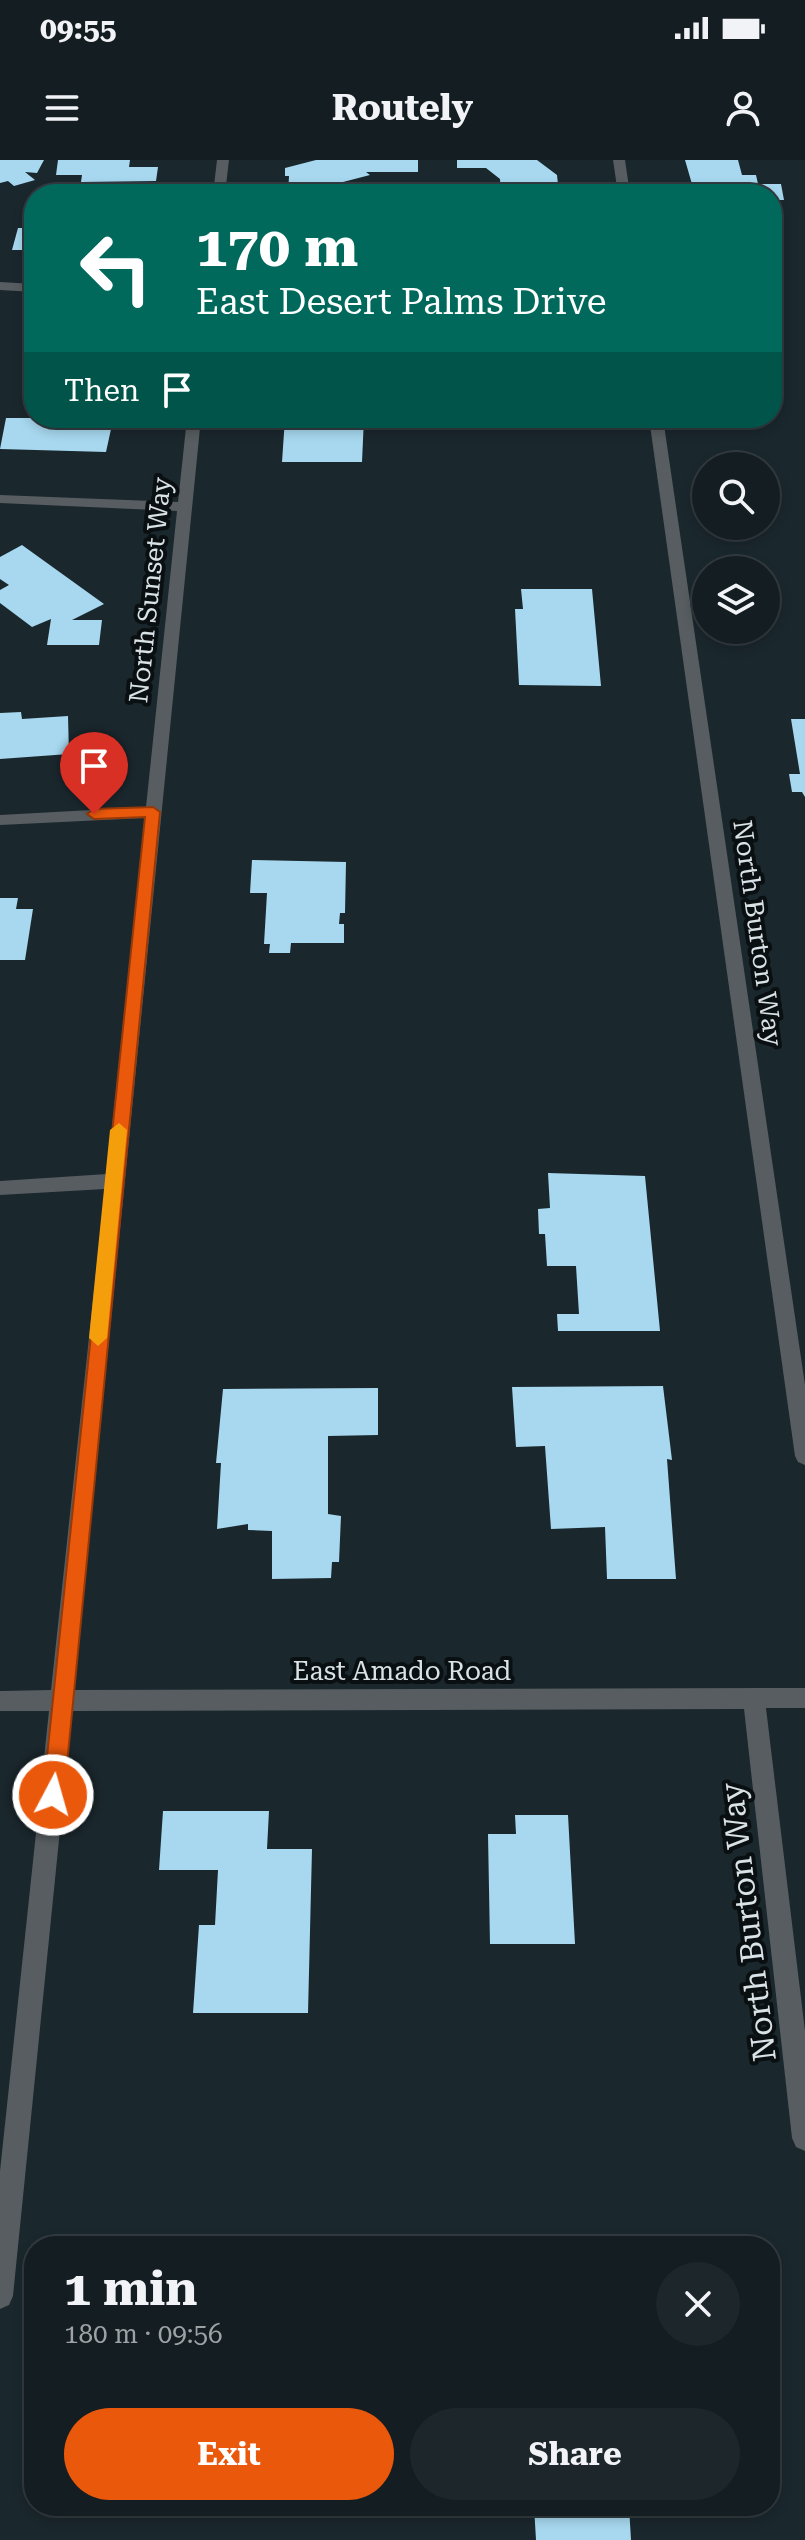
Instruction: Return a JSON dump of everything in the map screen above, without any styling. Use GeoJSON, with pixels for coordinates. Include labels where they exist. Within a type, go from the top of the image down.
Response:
{"type":"FeatureCollection","features":[{"type":"Feature","properties":{"kind":"street"},"geometry":{"type":"LineString","coordinates":[[220,184],[223,160]]}},
{"type":"Feature","properties":{"kind":"street"},"geometry":{"type":"LineString","coordinates":[[619,160],[623,184]]}},
{"type":"Feature","properties":{"kind":"street"},"geometry":{"type":"LineString","coordinates":[[0,286],[24,287]]}},
{"type":"Feature","properties":{"kind":"street","name":"North Sunset Way"},"geometry":{"type":"LineString","coordinates":[[0,2296],[193,428]]}},
{"type":"Feature","properties":{"kind":"street","name":"North Burton Way"},"geometry":{"type":"LineString","coordinates":[[657,428],[805,1456]]}},
{"type":"Feature","properties":{"kind":"street"},"geometry":{"type":"LineString","coordinates":[[0,499],[185,507]]}},
{"type":"Feature","properties":{"kind":"street"},"geometry":{"type":"LineString","coordinates":[[0,820],[153,812]]}},
{"type":"Feature","properties":{"kind":"street"},"geometry":{"type":"LineString","coordinates":[[0,1188],[114,1181]]}},
{"type":"Feature","properties":{"kind":"street","name":"North Burton Way"},"geometry":{"type":"LineString","coordinates":[[754,1698],[805,2138]]}},
{"type":"Feature","properties":{"kind":"street","name":"East Amado Road"},"geometry":{"type":"LineString","coordinates":[[0,1701],[805,1698]]}},
{"type":"Feature","properties":{"kind":"building"},"geometry":{"type":"Polygon","coordinates":[[[0,160],[44,160],[37,173],[25,172],[35,180],[14,186],[8,181],[0,183],[0,160]]]}},
{"type":"Feature","properties":{"kind":"building"},"geometry":{"type":"Polygon","coordinates":[[[58,160],[130,160],[129,167],[158,167],[156,181],[81,182],[82,175],[56,175],[58,160]]]}},
{"type":"Feature","properties":{"kind":"building"},"geometry":{"type":"Polygon","coordinates":[[[316,160],[418,160],[418,172],[366,172],[370,175],[343,184],[289,184],[285,168],[316,160]]]}},
{"type":"Feature","properties":{"kind":"building"},"geometry":{"type":"Polygon","coordinates":[[[457,160],[537,160],[557,175],[558,184],[500,184],[500,179],[486,168],[457,168],[457,160]]]}},
{"type":"Feature","properties":{"kind":"building"},"geometry":{"type":"Polygon","coordinates":[[[685,160],[738,160],[742,175],[756,175],[758,184],[692,184],[685,160]]]}},
{"type":"Feature","properties":{"kind":"building"},"geometry":{"type":"Polygon","coordinates":[[[18,228],[24,228],[24,250],[12,250],[18,228]]]}},
{"type":"Feature","properties":{"kind":"building"},"geometry":{"type":"Polygon","coordinates":[[[6,418],[24,418],[24,428],[111,428],[106,452],[0,449],[6,418]]]}},
{"type":"Feature","properties":{"kind":"building"},"geometry":{"type":"Polygon","coordinates":[[[284,428],[364,428],[362,462],[282,462],[284,428]]]}},
{"type":"Feature","properties":{"kind":"building"},"geometry":{"type":"Polygon","coordinates":[[[22,545],[104,604],[72,620],[102,620],[99,645],[47,645],[51,619],[32,627],[0,603],[0,590],[9,585],[0,579],[0,557],[22,545]]]}},
{"type":"Feature","properties":{"kind":"building"},"geometry":{"type":"Polygon","coordinates":[[[521,589],[592,589],[601,686],[519,685],[515,609],[523,609],[521,589]]]}},
{"type":"Feature","properties":{"kind":"building"},"geometry":{"type":"Polygon","coordinates":[[[21,712],[22,719],[68,716],[69,754],[0,759],[0,713],[21,712]]]}},
{"type":"Feature","properties":{"kind":"building"},"geometry":{"type":"Polygon","coordinates":[[[791,719],[805,719],[805,797],[802,792],[792,792],[789,774],[800,774],[791,719]]]}},
{"type":"Feature","properties":{"kind":"building"},"geometry":{"type":"Polygon","coordinates":[[[252,860],[346,862],[345,913],[340,913],[339,924],[344,924],[344,943],[291,943],[290,953],[269,953],[270,944],[264,944],[267,893],[250,893],[252,860]]]}},
{"type":"Feature","properties":{"kind":"building"},"geometry":{"type":"Polygon","coordinates":[[[0,898],[18,898],[16,909],[33,909],[25,960],[0,960],[0,898]]]}},
{"type":"Feature","properties":{"kind":"building"},"geometry":{"type":"Polygon","coordinates":[[[548,1173],[645,1176],[660,1331],[558,1331],[557,1314],[579,1314],[576,1266],[547,1266],[545,1234],[539,1234],[538,1209],[550,1208],[548,1173]]]}},
{"type":"Feature","properties":{"kind":"building"},"geometry":{"type":"Polygon","coordinates":[[[663,1386],[672,1460],[667,1459],[676,1579],[607,1579],[605,1527],[551,1529],[545,1446],[516,1447],[512,1387],[663,1386]]]}},
{"type":"Feature","properties":{"kind":"building"},"geometry":{"type":"Polygon","coordinates":[[[378,1388],[378,1435],[328,1436],[328,1514],[341,1516],[339,1562],[332,1562],[331,1578],[272,1579],[272,1531],[248,1530],[248,1524],[217,1529],[221,1463],[216,1463],[223,1389],[378,1388]]]}},
{"type":"Feature","properties":{"kind":"building"},"geometry":{"type":"Polygon","coordinates":[[[163,1811],[269,1811],[267,1849],[312,1849],[308,2013],[193,2013],[199,1925],[215,1925],[218,1870],[159,1870],[163,1811]]]}},
{"type":"Feature","properties":{"kind":"building"},"geometry":{"type":"Polygon","coordinates":[[[515,1815],[568,1815],[575,1944],[490,1944],[488,1834],[516,1834],[515,1815]]]}},
{"type":"Feature","properties":{"kind":"building"},"geometry":{"type":"Polygon","coordinates":[[[535,2516],[630,2516],[631,2540],[536,2540],[535,2516]]]}},
{"type":"Feature","properties":{"kind":"slow traffic"},"geometry":{"type":"LineString","coordinates":[[98,1338],[119,1130]]}},
{"type":"Feature","properties":{"kind":"route"},"geometry":{"type":"LineString","coordinates":[[53,1795],[153,812],[94,814]]}}]}
